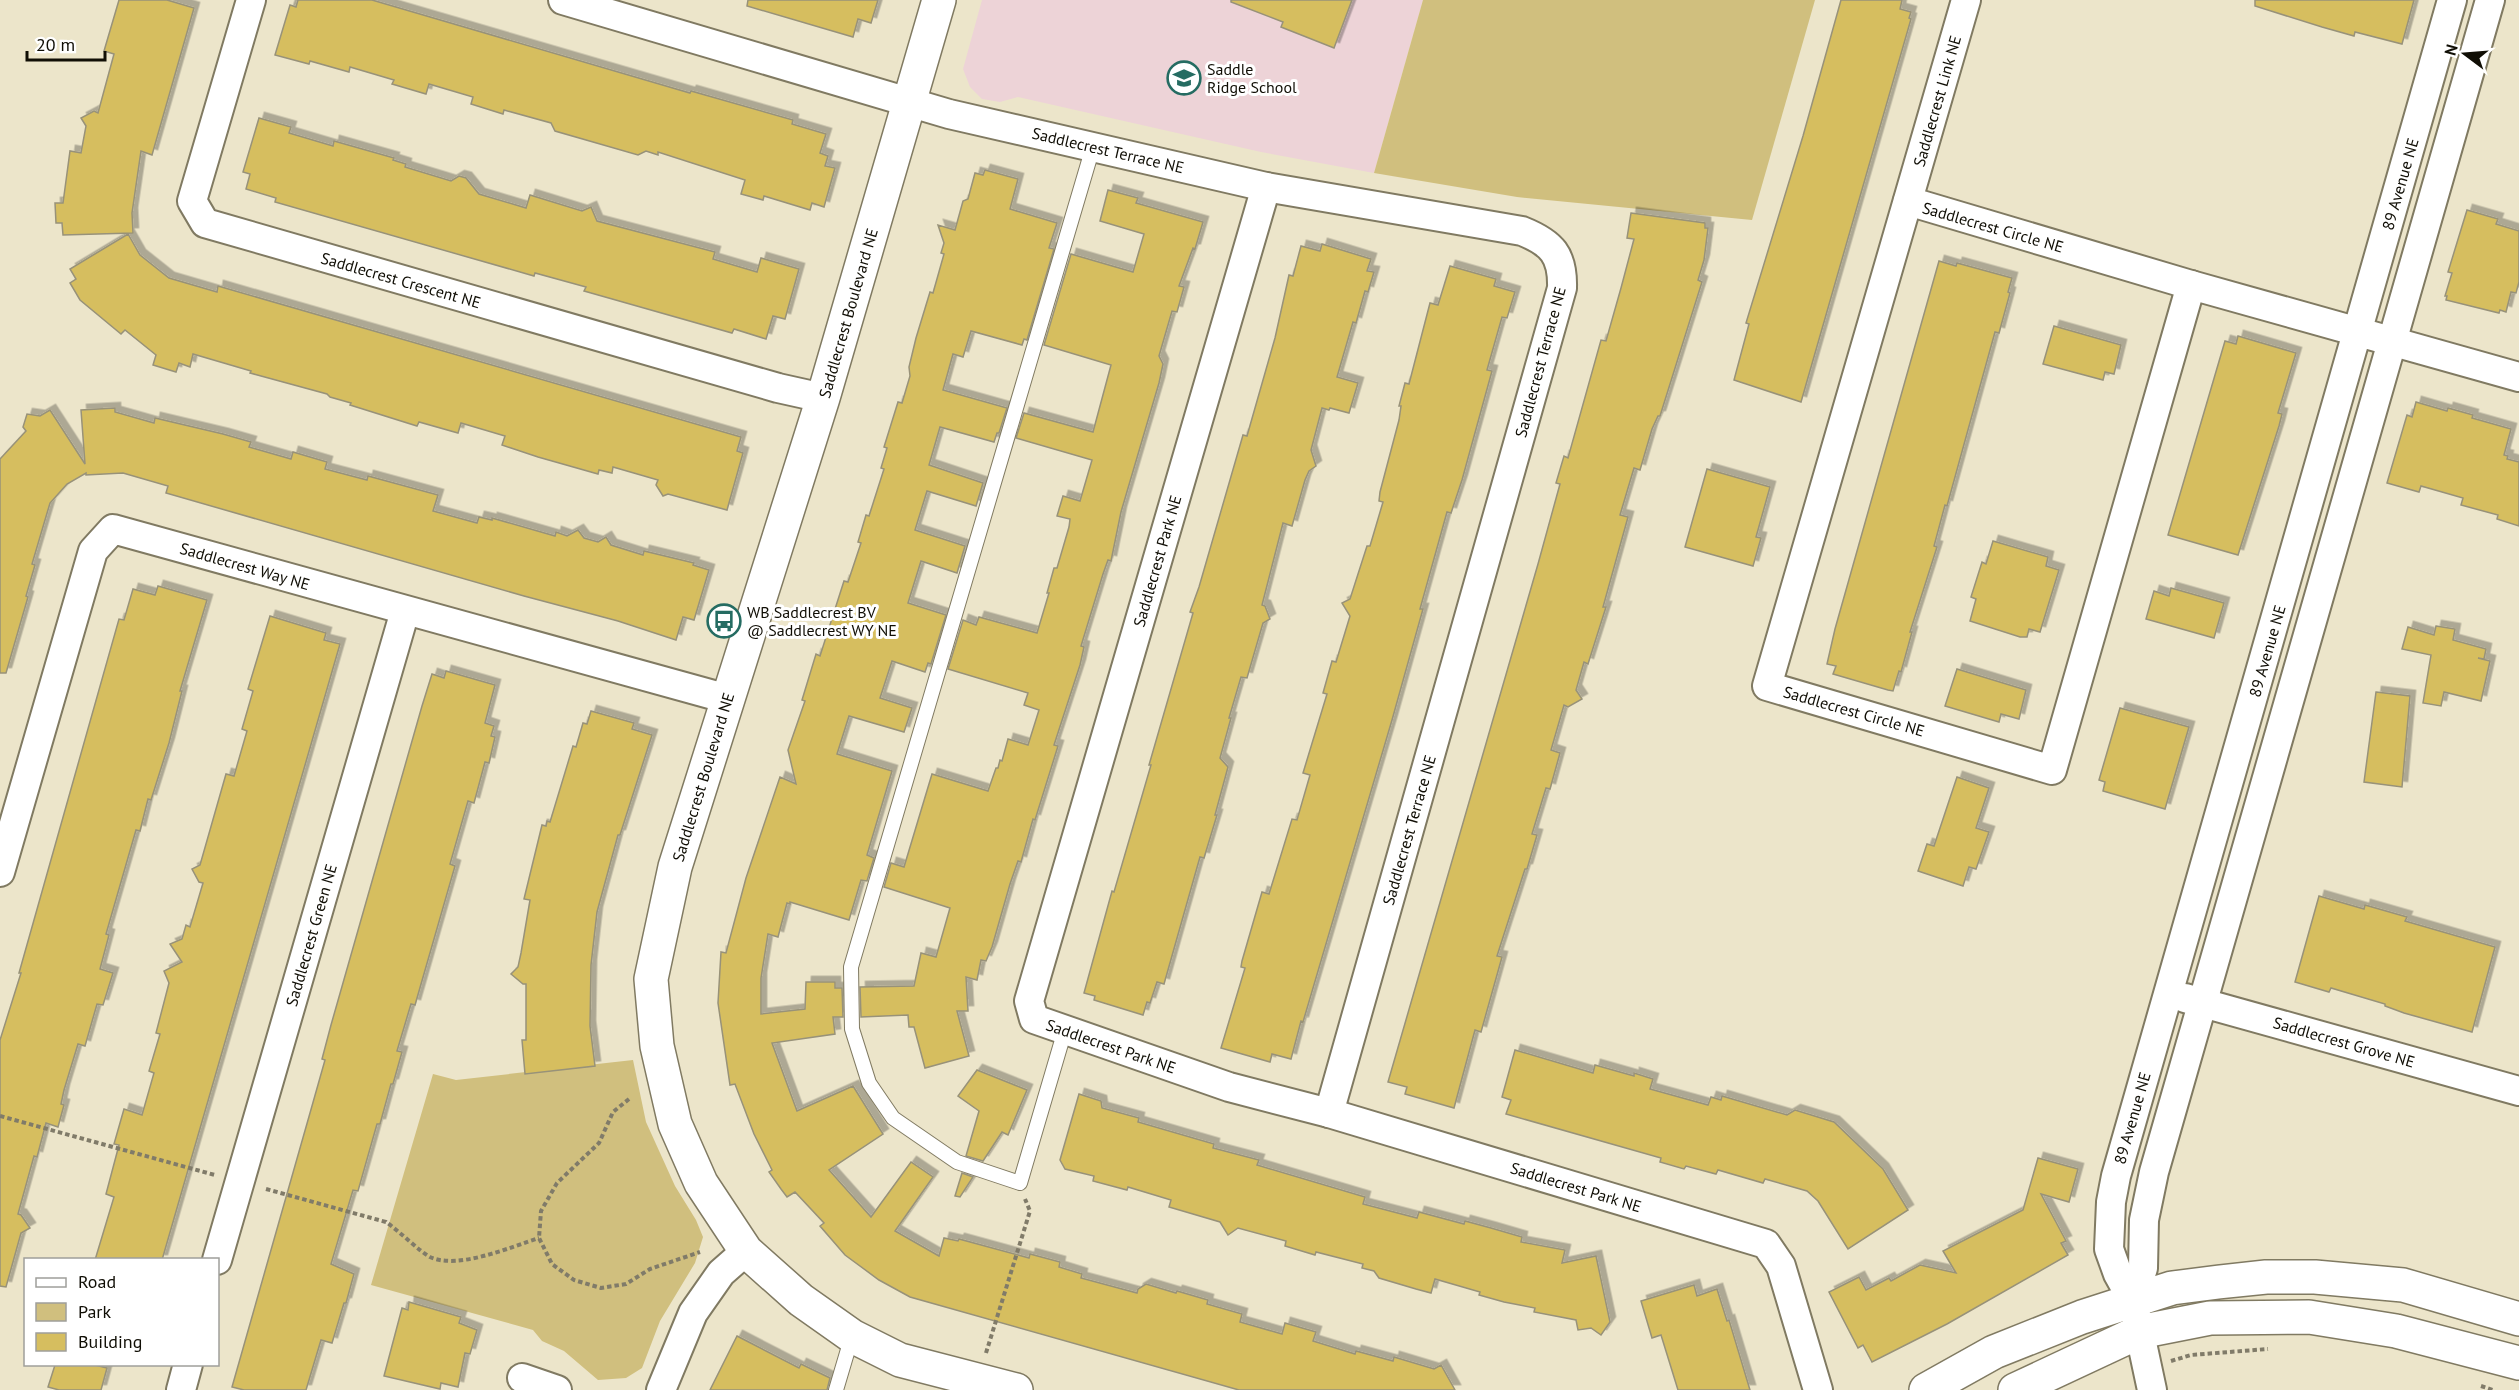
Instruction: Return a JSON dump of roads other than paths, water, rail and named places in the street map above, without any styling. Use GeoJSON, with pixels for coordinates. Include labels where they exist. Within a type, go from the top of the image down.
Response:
{"type":"FeatureCollection","features":[{"type":"Feature","properties":{"kind":"street","name":"Saddlecrest Crescent NE"},"geometry":{"type":"LineString","coordinates":[[251,0],[192,201],[205,223],[744,378],[823,398]]}},
{"type":"Feature","properties":{"kind":"street"},"geometry":{"type":"LineString","coordinates":[[563,0],[909,101]]}},
{"type":"Feature","properties":{"kind":"street","name":"Saddlecrest Boulevard NE"},"geometry":{"type":"LineString","coordinates":[[939,0],[823,398],[675,867],[651,979],[657,1046],[675,1124],[701,1183],[746,1251],[801,1300],[852,1336],[900,1360],[1016,1390]]}},
{"type":"Feature","properties":{"kind":"street","name":"Saddlecrest Link NE"},"geometry":{"type":"LineString","coordinates":[[1908,201],[1966,0]]}},
{"type":"Feature","properties":{"kind":"street","name":"89 Avenue NE"},"geometry":{"type":"LineString","coordinates":[[2149,1379],[2133,1301],[2118,1274],[2109,1249],[2111,1202],[2123,1148],[2452,0]]}},
{"type":"Feature","properties":{"kind":"street","name":"89 Avenue NE"},"geometry":{"type":"LineString","coordinates":[[2133,1301],[2143,1268],[2144,1220],[2150,1191],[2490,0]]}},
{"type":"Feature","properties":{"kind":"street","name":"Saddlecrest Terrace NE"},"geometry":{"type":"LineString","coordinates":[[909,101],[949,114],[1266,187],[1522,231],[1539,238],[1554,252],[1562,269],[1562,288],[1329,1113]]}},
{"type":"Feature","properties":{"kind":"street","name":"Saddlecrest Park NE"},"geometry":{"type":"LineString","coordinates":[[1266,187],[1029,1001],[1034,1019],[1228,1087],[1329,1113],[1766,1244],[1781,1266],[1818,1390]]}},
{"type":"Feature","properties":{"kind":"street","name":"Saddlecrest Circle NE"},"geometry":{"type":"LineString","coordinates":[[2191,285],[2052,770],[1767,686],[1908,201],[2191,285],[2519,377]]}},
{"type":"Feature","properties":{"kind":"street","name":"Saddlecrest Way NE"},"geometry":{"type":"LineString","coordinates":[[0,872],[93,551],[113,529],[728,699]]}},
{"type":"Feature","properties":{"kind":"street","name":"Saddlecrest Green NE"},"geometry":{"type":"LineString","coordinates":[[218,1258],[405,611]]}},
{"type":"Feature","properties":{"kind":"street","name":"Saddlecrest Grove NE"},"geometry":{"type":"LineString","coordinates":[[2168,994],[2519,1091]]}},
{"type":"Feature","properties":{"kind":"street"},"geometry":{"type":"LineString","coordinates":[[661,1390],[693,1313],[721,1273],[746,1251]]}},
{"type":"Feature","properties":{"kind":"street"},"geometry":{"type":"LineString","coordinates":[[1926,1390],[1994,1352],[2082,1317],[2172,1288],[2266,1277],[2315,1277],[2403,1285],[2519,1319]]}},
{"type":"Feature","properties":{"kind":"street"},"geometry":{"type":"LineString","coordinates":[[2015,1390],[2139,1332],[2210,1318],[2309,1317],[2396,1330],[2519,1363]]}},
{"type":"Feature","properties":{"kind":"street"},"geometry":{"type":"LineString","coordinates":[[181,1390],[188,1366]]}},
{"type":"Feature","properties":{"kind":"street"},"geometry":{"type":"LineString","coordinates":[[522,1378],[557,1390]]}},
{"type":"Feature","properties":{"kind":"lane"},"geometry":{"type":"LineString","coordinates":[[1065,1030],[1020,1184],[957,1162],[893,1118],[869,1083],[852,1029],[851,967],[1093,147]]}},
{"type":"Feature","properties":{"kind":"lane"},"geometry":{"type":"LineString","coordinates":[[836,1390],[852,1336]]}},
{"type":"Feature","properties":{"kind":"place","name":"Saddle Ridge School"},"geometry":{"type":"Point","coordinates":[1184,78]}},
{"type":"Feature","properties":{"kind":"place","name":"WB Saddlecrest BV @ Saddlecrest WY NE"},"geometry":{"type":"Point","coordinates":[724,621]}}]}
